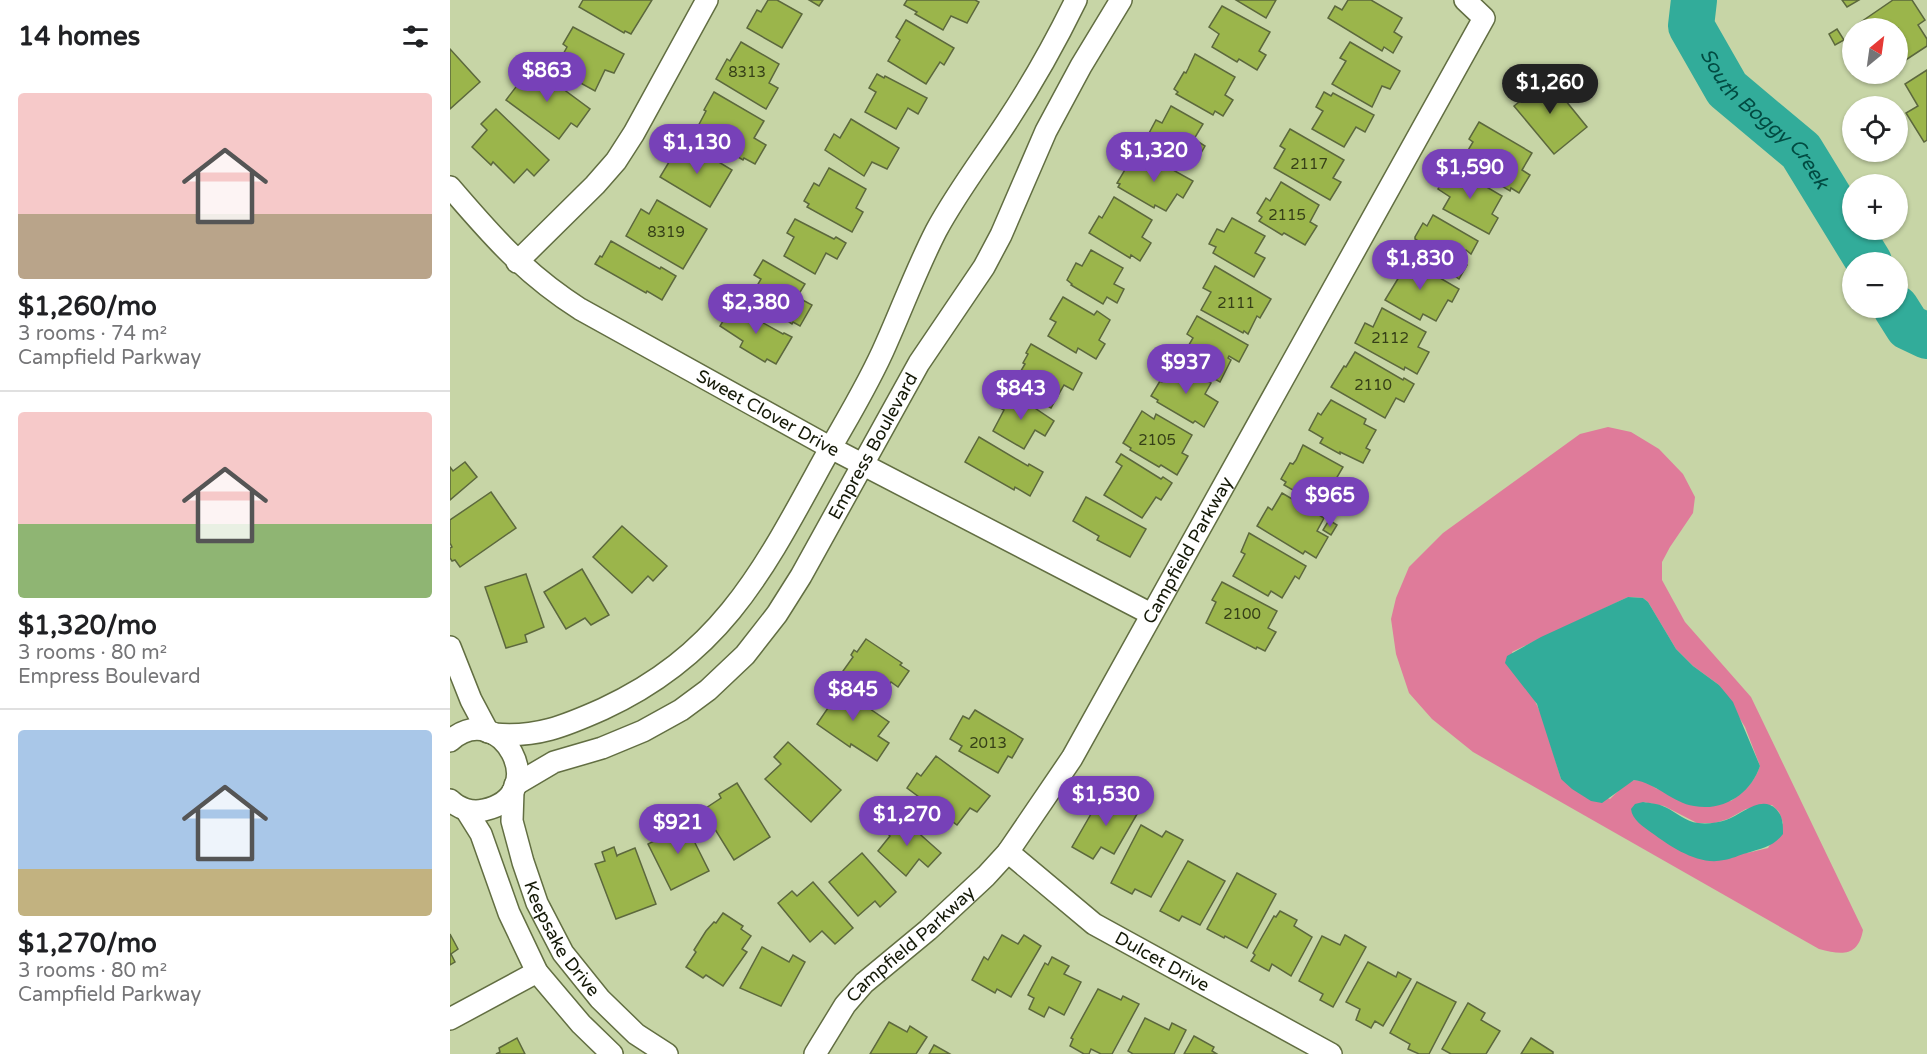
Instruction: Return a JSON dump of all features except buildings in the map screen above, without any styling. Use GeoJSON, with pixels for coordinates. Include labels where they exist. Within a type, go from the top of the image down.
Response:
{"type":"FeatureCollection","features":[{"type":"Feature","properties":{"kind":"street"},"geometry":{"type":"LineString","coordinates":[[517,262],[595,185],[616,161],[634,133],[707,0]]}},
{"type":"Feature","properties":{"kind":"street","name":"Empress Boulevard"},"geometry":{"type":"LineString","coordinates":[[450,741],[468,731],[481,730],[517,736],[531,735],[577,721],[635,692],[680,662],[712,634],[743,597],[768,560],[876,366],[923,256],[942,220],[1026,91],[1076,0]]}},
{"type":"Feature","properties":{"kind":"street","name":"Empress Boulevard"},"geometry":{"type":"LineString","coordinates":[[455,804],[480,811],[493,808],[504,801],[514,788],[554,762],[602,748],[644,731],[681,710],[708,690],[745,655],[777,614],[919,363],[984,267],[1001,235],[1046,131],[1081,66],[1121,0]]}},
{"type":"Feature","properties":{"kind":"street","name":"Campfield Parkway"},"geometry":{"type":"LineString","coordinates":[[815,1054],[845,1005],[864,983],[928,930],[986,876],[1008,852],[1051,792],[1088,731],[1484,18],[1465,0]]}},
{"type":"Feature","properties":{"kind":"street","name":"Sweet Clover Drive"},"geometry":{"type":"LineString","coordinates":[[450,187],[517,262],[580,309],[831,448],[1151,614]]}},
{"type":"Feature","properties":{"kind":"street"},"geometry":{"type":"LineString","coordinates":[[450,647],[471,700],[491,733]]}},
{"type":"Feature","properties":{"kind":"street","name":"Keepsake Drive"},"geometry":{"type":"LineString","coordinates":[[491,733],[505,741],[518,764],[512,821],[537,903],[563,953],[600,999],[636,1034],[667,1054]]}},
{"type":"Feature","properties":{"kind":"street","name":"Keepsake Drive"},"geometry":{"type":"LineString","coordinates":[[455,804],[481,834],[509,913],[537,972],[581,1024],[612,1054]]}},
{"type":"Feature","properties":{"kind":"street","name":"Dulcet Drive"},"geometry":{"type":"LineString","coordinates":[[1008,852],[1094,924],[1331,1054]]}},
{"type":"Feature","properties":{"kind":"street"},"geometry":{"type":"LineString","coordinates":[[450,1019],[537,972]]}},
{"type":"Feature","properties":{"kind":"shaded area"},"geometry":{"type":"Polygon","coordinates":[[[1608,427],[1631,432],[1659,449],[1683,474],[1695,497],[1693,513],[1662,562],[1662,580],[1685,622],[1751,697],[1863,930],[1857,945],[1848,952],[1819,949],[1473,752],[1432,719],[1409,693],[1396,654],[1391,619],[1396,598],[1409,567],[1443,533],[1580,434],[1608,427]],[[1628,597],[1512,652],[1542,716],[1561,779],[1610,799],[1623,786],[1634,780],[1645,781],[1657,789],[1731,801],[1748,786],[1760,766],[1745,727],[1719,685],[1693,666],[1676,649],[1648,602],[1643,598],[1628,597]],[[1643,802],[1747,853],[1768,848],[1783,823],[1779,812],[1772,805],[1746,809],[1715,823],[1697,823],[1664,806],[1643,802]]]}},
{"type":"Feature","properties":{"kind":"water"},"geometry":{"type":"Polygon","coordinates":[[[1628,597],[1643,598],[1648,602],[1676,649],[1693,666],[1719,685],[1733,702],[1760,766],[1756,776],[1743,792],[1726,803],[1705,807],[1686,804],[1650,785],[1634,780],[1602,803],[1591,801],[1572,789],[1561,779],[1537,704],[1505,663],[1507,656],[1541,637],[1628,597]]]}},
{"type":"Feature","properties":{"kind":"water"},"geometry":{"type":"Polygon","coordinates":[[[1643,802],[1663,806],[1689,821],[1698,823],[1716,823],[1751,807],[1770,805],[1780,814],[1783,834],[1771,844],[1727,859],[1715,861],[1695,858],[1677,849],[1639,823],[1631,809],[1635,804],[1643,802]]]}},
{"type":"Feature","properties":{"kind":"waterway","name":"South Boggy Creek"},"geometry":{"type":"LineString","coordinates":[[1694,0],[1691,26],[1727,89],[1801,151],[1863,252]]}},
{"type":"Feature","properties":{"kind":"waterway","name":"South Boggy Creek"},"geometry":{"type":"LineString","coordinates":[[1902,318],[1908,327],[1927,336]]}}]}
